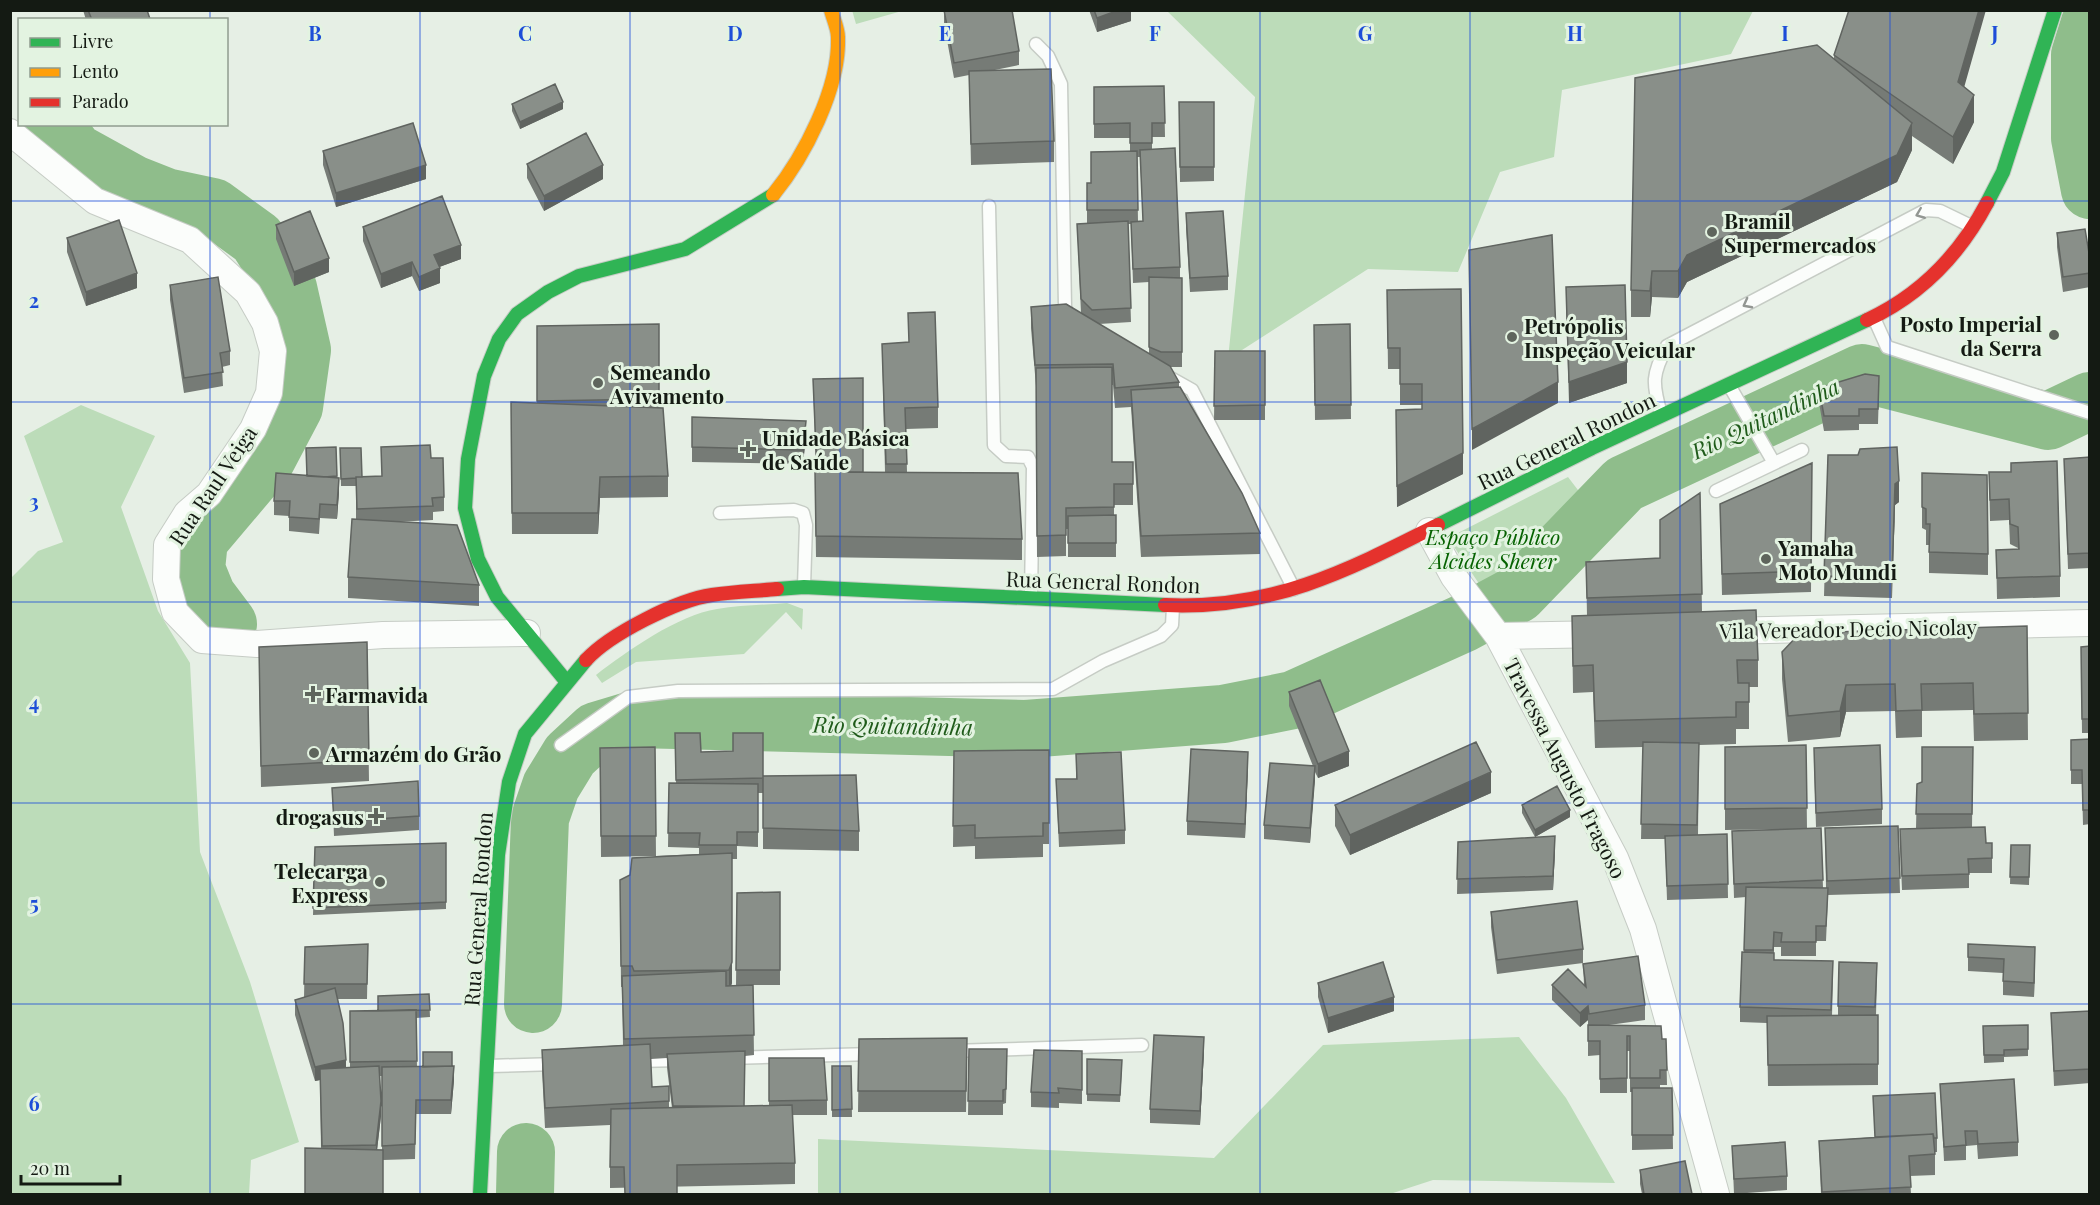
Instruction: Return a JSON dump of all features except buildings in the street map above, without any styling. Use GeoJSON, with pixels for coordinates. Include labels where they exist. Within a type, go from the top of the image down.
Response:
{"type":"FeatureCollection","features":[{"type":"Feature","properties":{"kind":"main road"},"geometry":{"type":"LineString","coordinates":[[566,681],[497,597],[478,559],[465,508],[468,459],[484,376],[499,339],[517,314],[548,292],[579,276],[685,249],[774,195],[806,148],[831,84],[838,37],[831,10]]}},
{"type":"Feature","properties":{"kind":"main road","name":"Rua General Rondon"},"geometry":{"type":"LineString","coordinates":[[480,1194],[498,855],[509,782],[525,734],[566,681],[593,652],[646,618],[710,595],[804,587],[1204,607],[1295,590],[1348,571],[1661,416],[1874,317],[1919,289],[1951,259],[1974,227],[2003,172],[2055,10]]}},
{"type":"Feature","properties":{"kind":"street","name":"Rua Raul Veiga"},"geometry":{"type":"LineString","coordinates":[[10,132],[95,201],[190,240],[248,293],[265,322],[273,351],[269,393],[253,429],[209,494],[188,513],[167,546],[166,579],[175,612],[202,640],[257,644],[383,635],[527,633]]}},
{"type":"Feature","properties":{"kind":"street","name":"Travessa Augusto Fragoso"},"geometry":{"type":"LineString","coordinates":[[1429,531],[1454,577],[1498,636],[1615,858],[1643,929],[1716,1194]]}},
{"type":"Feature","properties":{"kind":"street","name":"Vila Vereador Decio Nicolay"},"geometry":{"type":"LineString","coordinates":[[1699,632],[2090,623]]}},
{"type":"Feature","properties":{"kind":"street"},"geometry":{"type":"LineString","coordinates":[[1498,636],[1628,633]]}},
{"type":"Feature","properties":{"kind":"lane"},"geometry":{"type":"LineString","coordinates":[[1036,44],[1048,56],[1060,84],[1065,307],[1072,322],[1082,328]]}},
{"type":"Feature","properties":{"kind":"lane"},"geometry":{"type":"LineString","coordinates":[[989,206],[994,445],[1006,456],[1028,457],[1033,466],[1031,600]]}},
{"type":"Feature","properties":{"kind":"lane"},"geometry":{"type":"LineString","coordinates":[[1661,416],[1655,395],[1655,369],[1668,346],[1926,210],[1940,211],[1974,227]]}},
{"type":"Feature","properties":{"kind":"lane"},"geometry":{"type":"LineString","coordinates":[[1874,317],[1887,347],[2090,413]]}},
{"type":"Feature","properties":{"kind":"lane"},"geometry":{"type":"LineString","coordinates":[[1152,368],[1192,390],[1295,590]]}},
{"type":"Feature","properties":{"kind":"lane"},"geometry":{"type":"LineString","coordinates":[[1729,385],[1774,463]]}},
{"type":"Feature","properties":{"kind":"lane"},"geometry":{"type":"LineString","coordinates":[[1716,491],[1802,450]]}},
{"type":"Feature","properties":{"kind":"lane"},"geometry":{"type":"LineString","coordinates":[[720,513],[794,510],[803,513],[806,525],[804,587]]}},
{"type":"Feature","properties":{"kind":"lane"},"geometry":{"type":"LineString","coordinates":[[561,745],[628,697],[678,691],[1053,689],[1103,661],[1161,636],[1172,625],[1173,606]]}},
{"type":"Feature","properties":{"kind":"lane"},"geometry":{"type":"LineString","coordinates":[[940,1052],[1142,1045]]}},
{"type":"Feature","properties":{"kind":"lane"},"geometry":{"type":"LineString","coordinates":[[714,1059],[880,1054]]}},
{"type":"Feature","properties":{"kind":"lane"},"geometry":{"type":"LineString","coordinates":[[619,1062],[690,1060]]}},
{"type":"Feature","properties":{"kind":"lane"},"geometry":{"type":"LineString","coordinates":[[488,1066],[571,1063]]}},
{"type":"Feature","properties":{"kind":"green space"},"geometry":{"type":"Polygon","coordinates":[[[852,10],[902,10],[902,11],[856,24],[852,10]]]}},
{"type":"Feature","properties":{"kind":"green space"},"geometry":{"type":"Polygon","coordinates":[[[1167,11],[1753,11],[1731,54],[1562,90],[1554,157],[1500,172],[1458,272],[1368,269],[1228,359],[1255,97],[1167,11]]]}},
{"type":"Feature","properties":{"kind":"green space"},"geometry":{"type":"Polygon","coordinates":[[[81,405],[155,436],[121,507],[158,611],[190,663],[200,852],[250,982],[299,1142],[251,1160],[249,1194],[11,1194],[11,578],[38,551],[63,542],[24,436],[81,405]]]}},
{"type":"Feature","properties":{"kind":"green space","name":"Espaço Público Alcides Sherer"},"geometry":{"type":"Polygon","coordinates":[[[1568,477],[1581,494],[1513,570],[1482,588],[1448,538],[1568,477]]]}},
{"type":"Feature","properties":{"kind":"green space"},"geometry":{"type":"Polygon","coordinates":[[[787,603],[803,609],[802,630],[786,612],[744,654],[636,662],[602,683],[596,675],[622,655],[686,618],[717,609],[787,603]]]}},
{"type":"Feature","properties":{"kind":"green space"},"geometry":{"type":"Polygon","coordinates":[[[1519,1037],[1566,1098],[1615,1183],[1433,1180],[1390,1194],[818,1194],[818,1139],[1214,1158],[1323,1045],[1519,1037]]]}},
{"type":"Feature","properties":{"kind":"waterway","name":"Rio Quitandinha"},"geometry":{"type":"LineString","coordinates":[[2090,23],[2080,55],[2080,138],[2090,190]]}},
{"type":"Feature","properties":{"kind":"waterway"},"geometry":{"type":"LineString","coordinates":[[56,126],[75,152],[133,184],[166,197],[213,207],[257,239],[288,288],[302,350],[294,407],[265,462],[199,540],[196,569],[207,596],[228,624]]}},
{"type":"Feature","properties":{"kind":"waterway","name":"Rio Quitandinha"},"geometry":{"type":"LineString","coordinates":[[533,1004],[540,818],[551,786],[570,755],[596,731],[636,719],[1026,729],[1223,714],[1293,700],[1464,623],[1518,594],[1624,484],[1862,373],[2048,421],[2090,401]]}},
{"type":"Feature","properties":{"kind":"waterway","name":"Rio Quitandinha"},"geometry":{"type":"LineString","coordinates":[[525,1194],[526,1152]]}},
{"type":"Feature","properties":{"kind":"traffic: fast"},"geometry":{"type":"LineString","coordinates":[[1987,203],[2003,172],[2055,10]]}},
{"type":"Feature","properties":{"kind":"traffic: fast"},"geometry":{"type":"LineString","coordinates":[[566,681],[497,597],[478,559],[465,508],[468,459],[484,376],[499,339],[517,314],[548,292],[579,276],[685,249],[773,195]]}},
{"type":"Feature","properties":{"kind":"traffic: fast"},"geometry":{"type":"LineString","coordinates":[[1438,525],[1592,448],[1867,320]]}},
{"type":"Feature","properties":{"kind":"traffic: fast"},"geometry":{"type":"LineString","coordinates":[[777,589],[804,587],[1165,605]]}},
{"type":"Feature","properties":{"kind":"traffic: fast"},"geometry":{"type":"LineString","coordinates":[[480,1194],[498,855],[509,782],[525,734],[586,660]]}},
{"type":"Feature","properties":{"kind":"traffic: slow"},"geometry":{"type":"LineString","coordinates":[[773,195],[808,142],[833,78],[838,34],[831,10]]}},
{"type":"Feature","properties":{"kind":"traffic: jam"},"geometry":{"type":"LineString","coordinates":[[1867,320],[1905,298],[1937,271],[1964,239],[1987,203]]}},
{"type":"Feature","properties":{"kind":"traffic: jam"},"geometry":{"type":"LineString","coordinates":[[1165,605],[1203,605],[1274,594],[1340,572],[1438,525]]}},
{"type":"Feature","properties":{"kind":"traffic: jam"},"geometry":{"type":"LineString","coordinates":[[586,660],[627,629],[681,604],[712,595],[777,589]]}},
{"type":"Feature","properties":{"kind":"place","name":"Bramil Supermercados"},"geometry":{"type":"Point","coordinates":[1712,232]}},
{"type":"Feature","properties":{"kind":"place","name":"Posto Imperial da Serra"},"geometry":{"type":"Point","coordinates":[2054,335]}},
{"type":"Feature","properties":{"kind":"place","name":"Petrópolis Inspeção Veicular"},"geometry":{"type":"Point","coordinates":[1512,337]}},
{"type":"Feature","properties":{"kind":"place","name":"Semeando Avivamento"},"geometry":{"type":"Point","coordinates":[598,383]}},
{"type":"Feature","properties":{"kind":"place","name":"Unidade Básica de Saúde"},"geometry":{"type":"Point","coordinates":[748,449]}},
{"type":"Feature","properties":{"kind":"place","name":"Yamaha Moto Mundi"},"geometry":{"type":"Point","coordinates":[1766,559]}},
{"type":"Feature","properties":{"kind":"place","name":"Farmavida"},"geometry":{"type":"Point","coordinates":[313,694]}},
{"type":"Feature","properties":{"kind":"place","name":"Armazém do Grão"},"geometry":{"type":"Point","coordinates":[314,753]}},
{"type":"Feature","properties":{"kind":"place","name":"drogasus"},"geometry":{"type":"Point","coordinates":[376,816]}},
{"type":"Feature","properties":{"kind":"place","name":"Telecarga Express"},"geometry":{"type":"Point","coordinates":[380,882]}}]}
